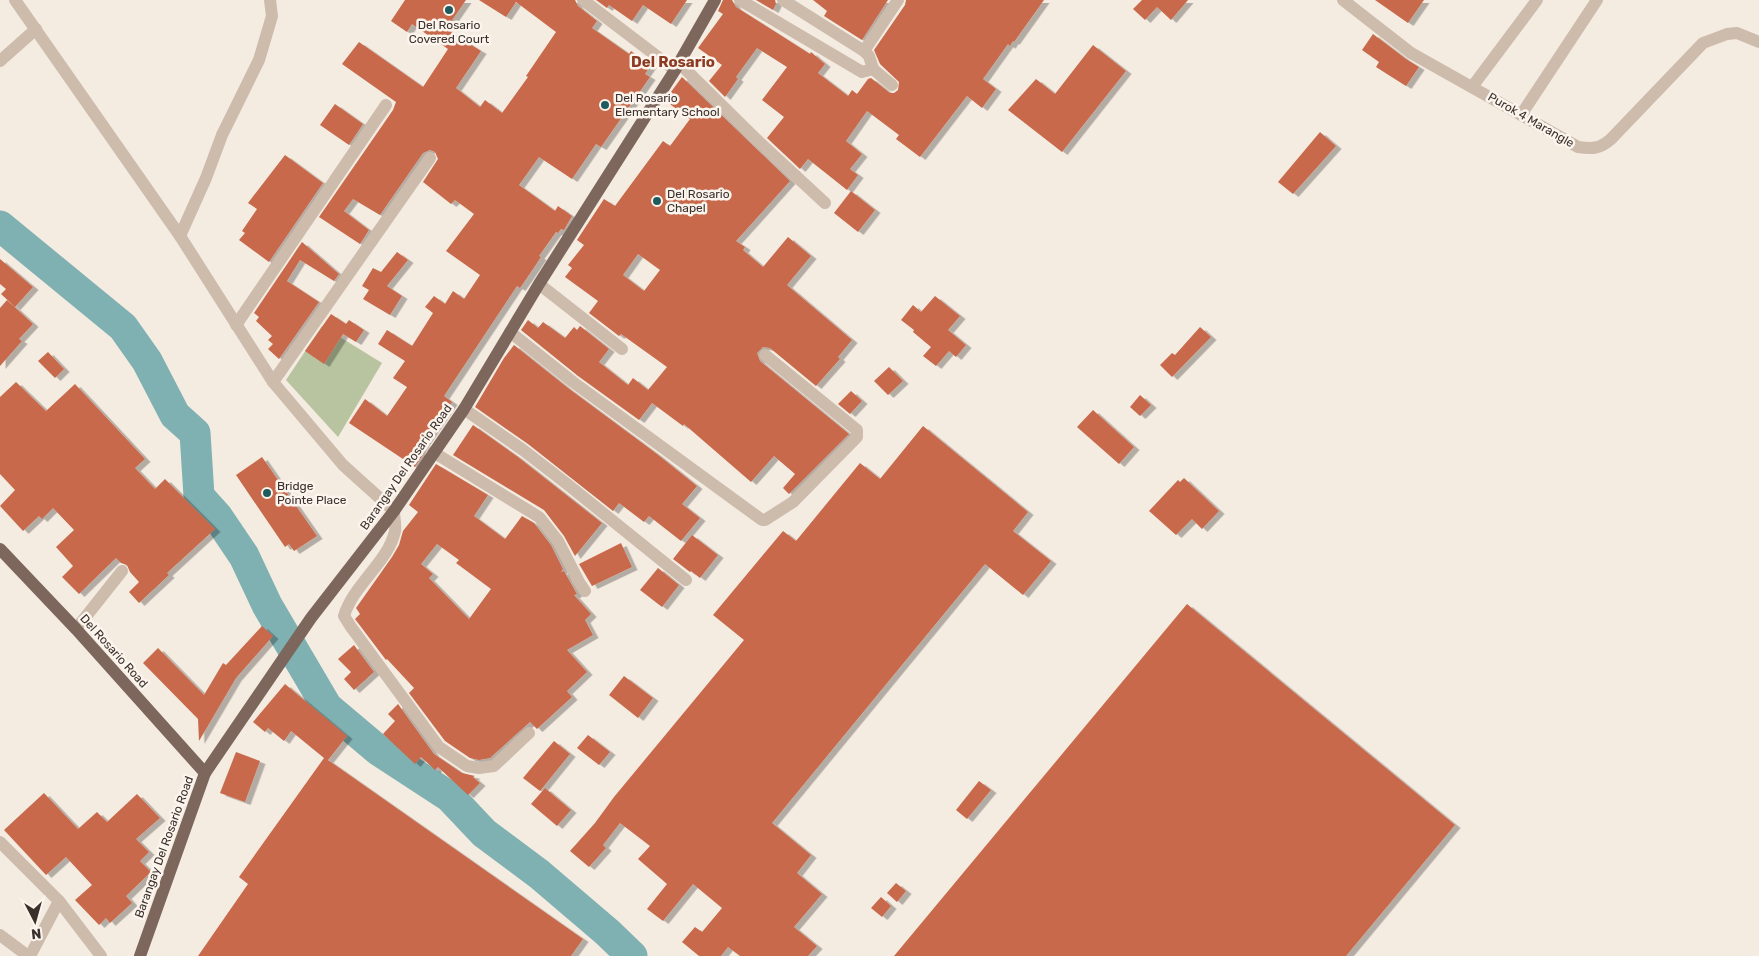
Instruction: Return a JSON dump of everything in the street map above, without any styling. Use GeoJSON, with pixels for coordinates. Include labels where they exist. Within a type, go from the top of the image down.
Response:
{"type":"FeatureCollection","features":[{"type":"Feature","properties":{"kind":"main road","name":"Barangay Del Rosario Road"},"geometry":{"type":"LineString","coordinates":[[140,956],[205,773],[311,618],[394,511],[464,409],[539,284],[677,67],[715,0]]}},
{"type":"Feature","properties":{"kind":"main road","name":"Del Rosario Road"},"geometry":{"type":"LineString","coordinates":[[0,549],[76,629],[205,773]]}},
{"type":"Feature","properties":{"kind":"street"},"geometry":{"type":"LineString","coordinates":[[15,0],[180,236],[273,382],[343,465],[394,511],[395,531],[388,549],[348,603],[344,616],[350,627],[439,747],[467,766],[479,768],[494,766],[529,733]]}},
{"type":"Feature","properties":{"kind":"street"},"geometry":{"type":"LineString","coordinates":[[180,236],[206,178],[222,135],[259,60],[272,16],[270,0]]}},
{"type":"Feature","properties":{"kind":"street"},"geometry":{"type":"LineString","coordinates":[[583,0],[677,67],[824,203]]}},
{"type":"Feature","properties":{"kind":"street"},"geometry":{"type":"LineString","coordinates":[[740,0],[856,70],[862,72],[873,70]]}},
{"type":"Feature","properties":{"kind":"street"},"geometry":{"type":"LineString","coordinates":[[783,0],[864,51],[870,56],[873,70],[892,85]]}},
{"type":"Feature","properties":{"kind":"street"},"geometry":{"type":"LineString","coordinates":[[864,51],[898,0]]}},
{"type":"Feature","properties":{"kind":"street","name":"Purok 4 Marangle"},"geometry":{"type":"LineString","coordinates":[[1343,0],[1412,52],[1578,147],[1597,148],[1604,146],[1703,42],[1727,34],[1737,33],[1758,40]]}},
{"type":"Feature","properties":{"kind":"street"},"geometry":{"type":"LineString","coordinates":[[1472,87],[1537,0]]}},
{"type":"Feature","properties":{"kind":"street"},"geometry":{"type":"LineString","coordinates":[[1521,114],[1596,0]]}},
{"type":"Feature","properties":{"kind":"street"},"geometry":{"type":"LineString","coordinates":[[0,61],[36,29]]}},
{"type":"Feature","properties":{"kind":"street"},"geometry":{"type":"LineString","coordinates":[[236,325],[386,105]]}},
{"type":"Feature","properties":{"kind":"street"},"geometry":{"type":"LineString","coordinates":[[273,382],[430,158]]}},
{"type":"Feature","properties":{"kind":"street"},"geometry":{"type":"LineString","coordinates":[[539,284],[622,349]]}},
{"type":"Feature","properties":{"kind":"street"},"geometry":{"type":"LineString","coordinates":[[510,332],[581,388],[762,520],[765,520],[793,502],[857,438],[858,433],[858,430],[766,355]]}},
{"type":"Feature","properties":{"kind":"street"},"geometry":{"type":"LineString","coordinates":[[464,409],[523,450],[686,580]]}},
{"type":"Feature","properties":{"kind":"street"},"geometry":{"type":"LineString","coordinates":[[433,452],[539,518],[558,541],[578,582],[585,591]]}},
{"type":"Feature","properties":{"kind":"street"},"geometry":{"type":"LineString","coordinates":[[76,629],[122,571]]}},
{"type":"Feature","properties":{"kind":"street"},"geometry":{"type":"LineString","coordinates":[[0,842],[59,901],[100,956]]}},
{"type":"Feature","properties":{"kind":"street"},"geometry":{"type":"LineString","coordinates":[[0,935],[29,956],[59,901]]}},
{"type":"Feature","properties":{"kind":"green space"},"geometry":{"type":"Polygon","coordinates":[[[322,326],[382,363],[338,437],[286,380],[322,326]]]}},
{"type":"Feature","properties":{"kind":"building"},"geometry":{"type":"Polygon","coordinates":[[[405,0],[466,0],[446,29],[481,51],[456,88],[480,107],[485,100],[502,113],[528,77],[526,76],[556,32],[516,2],[506,17],[479,0],[575,0],[578,6],[597,21],[592,28],[629,54],[631,51],[651,65],[645,74],[650,77],[601,147],[596,144],[572,179],[539,157],[519,185],[555,211],[558,206],[572,216],[564,230],[561,229],[558,233],[556,232],[520,288],[517,286],[444,396],[452,402],[422,446],[420,451],[424,453],[415,467],[349,423],[365,399],[387,416],[407,387],[393,378],[405,361],[378,344],[387,330],[412,346],[433,313],[425,307],[434,296],[445,304],[453,291],[464,299],[480,275],[446,251],[474,214],[455,200],[451,204],[423,182],[438,159],[435,152],[430,150],[423,153],[380,215],[353,199],[344,211],[369,230],[360,244],[319,217],[393,110],[396,102],[342,64],[359,42],[423,87],[448,49],[412,24],[407,32],[391,21],[405,0]]]}},
{"type":"Feature","properties":{"kind":"building"},"geometry":{"type":"Polygon","coordinates":[[[596,0],[687,0],[671,24],[643,5],[632,21],[609,5],[607,8],[596,0]]]}},
{"type":"Feature","properties":{"kind":"building"},"geometry":{"type":"Polygon","coordinates":[[[723,0],[732,0],[736,7],[810,54],[811,52],[825,64],[818,73],[848,96],[852,90],[857,94],[868,79],[871,78],[890,93],[898,90],[899,82],[880,64],[874,50],[905,5],[906,0],[1044,0],[1014,42],[1010,46],[1008,44],[983,79],[996,89],[982,108],[967,96],[920,157],[896,139],[899,135],[867,111],[846,141],[862,154],[850,169],[858,175],[847,190],[808,159],[800,169],[767,138],[784,117],[762,100],[787,67],[757,48],[736,77],[738,79],[725,97],[709,81],[722,65],[698,48],[723,14],[718,11],[723,0]]]}},
{"type":"Feature","properties":{"kind":"building"},"geometry":{"type":"Polygon","coordinates":[[[756,0],[775,0],[776,4],[773,10],[756,0]]]}},
{"type":"Feature","properties":{"kind":"building"},"geometry":{"type":"Polygon","coordinates":[[[813,0],[888,0],[862,40],[824,16],[827,11],[813,0]]]}},
{"type":"Feature","properties":{"kind":"building"},"geometry":{"type":"Polygon","coordinates":[[[1142,0],[1188,0],[1171,20],[1157,7],[1145,20],[1133,9],[1142,0]]]}},
{"type":"Feature","properties":{"kind":"building"},"geometry":{"type":"Polygon","coordinates":[[[1375,0],[1424,0],[1408,23],[1375,0]]]}},
{"type":"Feature","properties":{"kind":"building"},"geometry":{"type":"Polygon","coordinates":[[[1373,34],[1419,67],[1406,86],[1376,67],[1379,62],[1362,50],[1373,34]]]}},
{"type":"Feature","properties":{"kind":"building"},"geometry":{"type":"Polygon","coordinates":[[[1093,45],[1126,71],[1062,152],[1008,110],[1036,79],[1055,94],[1093,45]]]}},
{"type":"Feature","properties":{"kind":"building"},"geometry":{"type":"Polygon","coordinates":[[[682,77],[790,181],[736,241],[745,247],[743,250],[763,267],[788,237],[811,256],[787,285],[852,340],[838,357],[840,359],[816,386],[770,348],[763,347],[757,353],[760,361],[849,434],[789,494],[783,488],[795,474],[774,456],[751,482],[684,424],[683,426],[652,403],[639,420],[578,376],[521,330],[528,320],[538,328],[543,322],[565,338],[574,327],[577,330],[580,326],[609,349],[599,362],[628,385],[633,378],[648,390],[667,367],[621,334],[619,336],[589,313],[598,301],[565,277],[572,268],[568,265],[584,245],[577,240],[604,199],[615,206],[663,141],[670,146],[690,119],[667,102],[673,94],[671,92],[682,77]],[[638,254],[623,275],[644,291],[660,270],[638,254]]]}},
{"type":"Feature","properties":{"kind":"building"},"geometry":{"type":"Polygon","coordinates":[[[335,104],[363,124],[349,145],[320,125],[335,104]]]}},
{"type":"Feature","properties":{"kind":"building"},"geometry":{"type":"Polygon","coordinates":[[[1320,132],[1336,146],[1293,194],[1278,182],[1320,132]]]}},
{"type":"Feature","properties":{"kind":"building"},"geometry":{"type":"Polygon","coordinates":[[[285,155],[323,183],[269,262],[239,240],[245,233],[242,231],[257,209],[248,203],[285,155]]]}},
{"type":"Feature","properties":{"kind":"building"},"geometry":{"type":"Polygon","coordinates":[[[851,191],[875,210],[858,232],[834,213],[851,191]]]}},
{"type":"Feature","properties":{"kind":"building"},"geometry":{"type":"Polygon","coordinates":[[[302,242],[339,274],[334,281],[300,260],[287,281],[319,302],[279,359],[268,349],[273,344],[268,340],[272,336],[256,321],[259,317],[254,313],[302,242]]]}},
{"type":"Feature","properties":{"kind":"building"},"geometry":{"type":"Polygon","coordinates":[[[397,252],[408,260],[387,286],[402,296],[390,315],[363,299],[369,290],[362,286],[373,268],[381,272],[397,252]]]}},
{"type":"Feature","properties":{"kind":"building"},"geometry":{"type":"Polygon","coordinates":[[[0,259],[33,287],[15,307],[1,294],[6,289],[0,284],[0,259]]]}},
{"type":"Feature","properties":{"kind":"building"},"geometry":{"type":"Polygon","coordinates":[[[935,296],[960,316],[948,330],[966,345],[956,357],[949,351],[936,366],[923,356],[931,347],[901,320],[913,305],[921,312],[935,296]]]}},
{"type":"Feature","properties":{"kind":"building"},"geometry":{"type":"Polygon","coordinates":[[[7,300],[33,324],[19,339],[22,341],[0,366],[0,308],[7,300]]]}},
{"type":"Feature","properties":{"kind":"building"},"geometry":{"type":"Polygon","coordinates":[[[331,314],[346,324],[349,320],[364,330],[356,342],[343,334],[324,364],[305,351],[331,314]]]}},
{"type":"Feature","properties":{"kind":"building"},"geometry":{"type":"Polygon","coordinates":[[[1200,327],[1211,337],[1172,377],[1160,365],[1172,353],[1175,355],[1200,327]]]}},
{"type":"Feature","properties":{"kind":"building"},"geometry":{"type":"Polygon","coordinates":[[[514,345],[697,486],[682,504],[700,518],[681,541],[649,516],[644,522],[619,503],[613,511],[528,444],[475,407],[504,358],[514,345]]]}},
{"type":"Feature","properties":{"kind":"building"},"geometry":{"type":"Polygon","coordinates":[[[48,352],[64,369],[55,378],[38,361],[48,352]]]}},
{"type":"Feature","properties":{"kind":"building"},"geometry":{"type":"Polygon","coordinates":[[[889,367],[903,381],[888,395],[874,381],[889,367]]]}},
{"type":"Feature","properties":{"kind":"building"},"geometry":{"type":"Polygon","coordinates":[[[16,382],[46,411],[75,384],[145,459],[135,468],[155,489],[165,479],[215,529],[167,573],[169,575],[139,603],[129,592],[139,582],[130,572],[127,565],[121,563],[116,558],[79,594],[62,577],[73,566],[56,547],[74,530],[53,508],[42,519],[39,516],[23,531],[0,506],[15,490],[0,474],[0,397],[16,382]]]}},
{"type":"Feature","properties":{"kind":"building"},"geometry":{"type":"Polygon","coordinates":[[[851,391],[862,401],[850,414],[838,404],[851,391]]]}},
{"type":"Feature","properties":{"kind":"building"},"geometry":{"type":"Polygon","coordinates":[[[1140,395],[1151,405],[1140,416],[1130,407],[1140,395]]]}},
{"type":"Feature","properties":{"kind":"building"},"geometry":{"type":"Polygon","coordinates":[[[1093,410],[1134,447],[1119,464],[1077,427],[1093,410]]]}},
{"type":"Feature","properties":{"kind":"building"},"geometry":{"type":"Polygon","coordinates":[[[473,425],[518,457],[602,523],[575,556],[564,536],[544,510],[453,455],[473,425]]]}},
{"type":"Feature","properties":{"kind":"building"},"geometry":{"type":"Polygon","coordinates":[[[923,426],[1028,512],[1013,531],[1051,561],[1023,595],[985,564],[772,823],[811,855],[797,873],[822,894],[794,927],[817,946],[808,956],[740,956],[728,947],[721,956],[699,956],[682,942],[695,927],[702,932],[722,908],[693,884],[663,921],[647,909],[667,884],[638,859],[650,846],[620,823],[603,845],[606,848],[589,867],[570,851],[744,640],[713,615],[783,531],[796,541],[860,463],[880,479],[923,426]]]}},
{"type":"Feature","properties":{"kind":"building","name":"Bridge Pointe Place"},"geometry":{"type":"Polygon","coordinates":[[[262,457],[317,536],[294,551],[289,544],[285,547],[236,475],[262,457]]]}},
{"type":"Feature","properties":{"kind":"building"},"geometry":{"type":"Polygon","coordinates":[[[436,464],[488,495],[474,516],[505,539],[522,516],[534,523],[551,545],[563,569],[561,572],[564,571],[577,594],[574,595],[591,614],[585,620],[593,635],[567,650],[587,672],[567,691],[572,697],[537,729],[530,722],[490,758],[479,760],[470,758],[445,741],[409,693],[414,688],[386,660],[355,619],[360,614],[356,608],[392,557],[399,545],[403,531],[418,512],[409,505],[436,464]],[[437,544],[421,564],[433,574],[429,578],[469,619],[491,589],[456,563],[459,560],[437,544]]]}},
{"type":"Feature","properties":{"kind":"building"},"geometry":{"type":"Polygon","coordinates":[[[1184,478],[1219,511],[1202,529],[1192,519],[1176,535],[1149,511],[1178,480],[1180,482],[1184,478]]]}},
{"type":"Feature","properties":{"kind":"building"},"geometry":{"type":"Polygon","coordinates":[[[692,535],[718,555],[700,578],[673,559],[692,535]]]}},
{"type":"Feature","properties":{"kind":"building"},"geometry":{"type":"Polygon","coordinates":[[[621,543],[632,567],[592,586],[579,564],[621,543]]]}},
{"type":"Feature","properties":{"kind":"building"},"geometry":{"type":"Polygon","coordinates":[[[658,568],[679,585],[662,607],[640,590],[658,568]]]}},
{"type":"Feature","properties":{"kind":"building"},"geometry":{"type":"Polygon","coordinates":[[[1187,604],[1455,825],[1346,956],[894,956],[1187,604]]]}},
{"type":"Feature","properties":{"kind":"building"},"geometry":{"type":"Polygon","coordinates":[[[262,626],[273,636],[236,678],[199,741],[198,719],[143,663],[158,648],[204,695],[223,663],[226,665],[262,626]]]}},
{"type":"Feature","properties":{"kind":"building"},"geometry":{"type":"Polygon","coordinates":[[[354,645],[374,672],[354,690],[344,679],[351,672],[338,659],[354,645]]]}},
{"type":"Feature","properties":{"kind":"building"},"geometry":{"type":"Polygon","coordinates":[[[624,676],[653,698],[638,718],[609,695],[624,676]]]}},
{"type":"Feature","properties":{"kind":"building"},"geometry":{"type":"Polygon","coordinates":[[[285,684],[347,736],[328,760],[583,939],[571,956],[198,956],[248,884],[239,877],[324,758],[291,731],[284,741],[268,728],[265,732],[253,722],[285,684]]]}},
{"type":"Feature","properties":{"kind":"building"},"geometry":{"type":"Polygon","coordinates":[[[398,704],[434,754],[462,773],[475,776],[473,777],[480,783],[468,795],[438,767],[435,770],[421,757],[415,764],[383,734],[395,721],[388,714],[398,704]]]}},
{"type":"Feature","properties":{"kind":"building"},"geometry":{"type":"Polygon","coordinates":[[[588,735],[610,752],[599,765],[577,748],[588,735]]]}},
{"type":"Feature","properties":{"kind":"building"},"geometry":{"type":"Polygon","coordinates":[[[554,741],[570,754],[540,791],[523,778],[554,741]]]}},
{"type":"Feature","properties":{"kind":"building"},"geometry":{"type":"Polygon","coordinates":[[[236,752],[260,761],[245,802],[220,793],[236,752]]]}},
{"type":"Feature","properties":{"kind":"building"},"geometry":{"type":"Polygon","coordinates":[[[979,781],[991,790],[967,819],[956,810],[979,781]]]}},
{"type":"Feature","properties":{"kind":"building"},"geometry":{"type":"Polygon","coordinates":[[[545,788],[571,810],[557,826],[531,804],[545,788]]]}},
{"type":"Feature","properties":{"kind":"building"},"geometry":{"type":"Polygon","coordinates":[[[44,793],[78,829],[97,812],[107,822],[137,794],[160,818],[136,839],[149,852],[140,861],[151,872],[126,896],[132,903],[110,923],[106,918],[99,925],[75,900],[92,885],[66,857],[46,875],[4,830],[44,793]]]}},
{"type":"Feature","properties":{"kind":"building"},"geometry":{"type":"Polygon","coordinates":[[[896,883],[906,891],[897,902],[887,893],[896,883]]]}},
{"type":"Feature","properties":{"kind":"building"},"geometry":{"type":"Polygon","coordinates":[[[881,897],[891,906],[882,917],[871,908],[881,897]]]}},
{"type":"Feature","properties":{"kind":"waterway"},"geometry":{"type":"LineString","coordinates":[[0,226],[123,327],[147,361],[175,415],[195,433],[199,496],[217,516],[244,556],[267,605],[327,707],[378,750],[450,797],[484,833],[539,874],[632,956]]}},
{"type":"Feature","properties":{"kind":"place","name":"Del Rosario Covered Court"},"geometry":{"type":"Point","coordinates":[449,10]}},
{"type":"Feature","properties":{"kind":"place","name":"Del Rosario Elementary School"},"geometry":{"type":"Point","coordinates":[605,105]}},
{"type":"Feature","properties":{"kind":"place","name":"Del Rosario Chapel"},"geometry":{"type":"Point","coordinates":[657,201]}},
{"type":"Feature","properties":{"kind":"place","name":"Bridge Pointe Place"},"geometry":{"type":"Point","coordinates":[267,493]}},
{"type":"Feature","properties":{"kind":"district","name":"Del Rosario"},"geometry":{"type":"Point","coordinates":[673,62]}}]}
